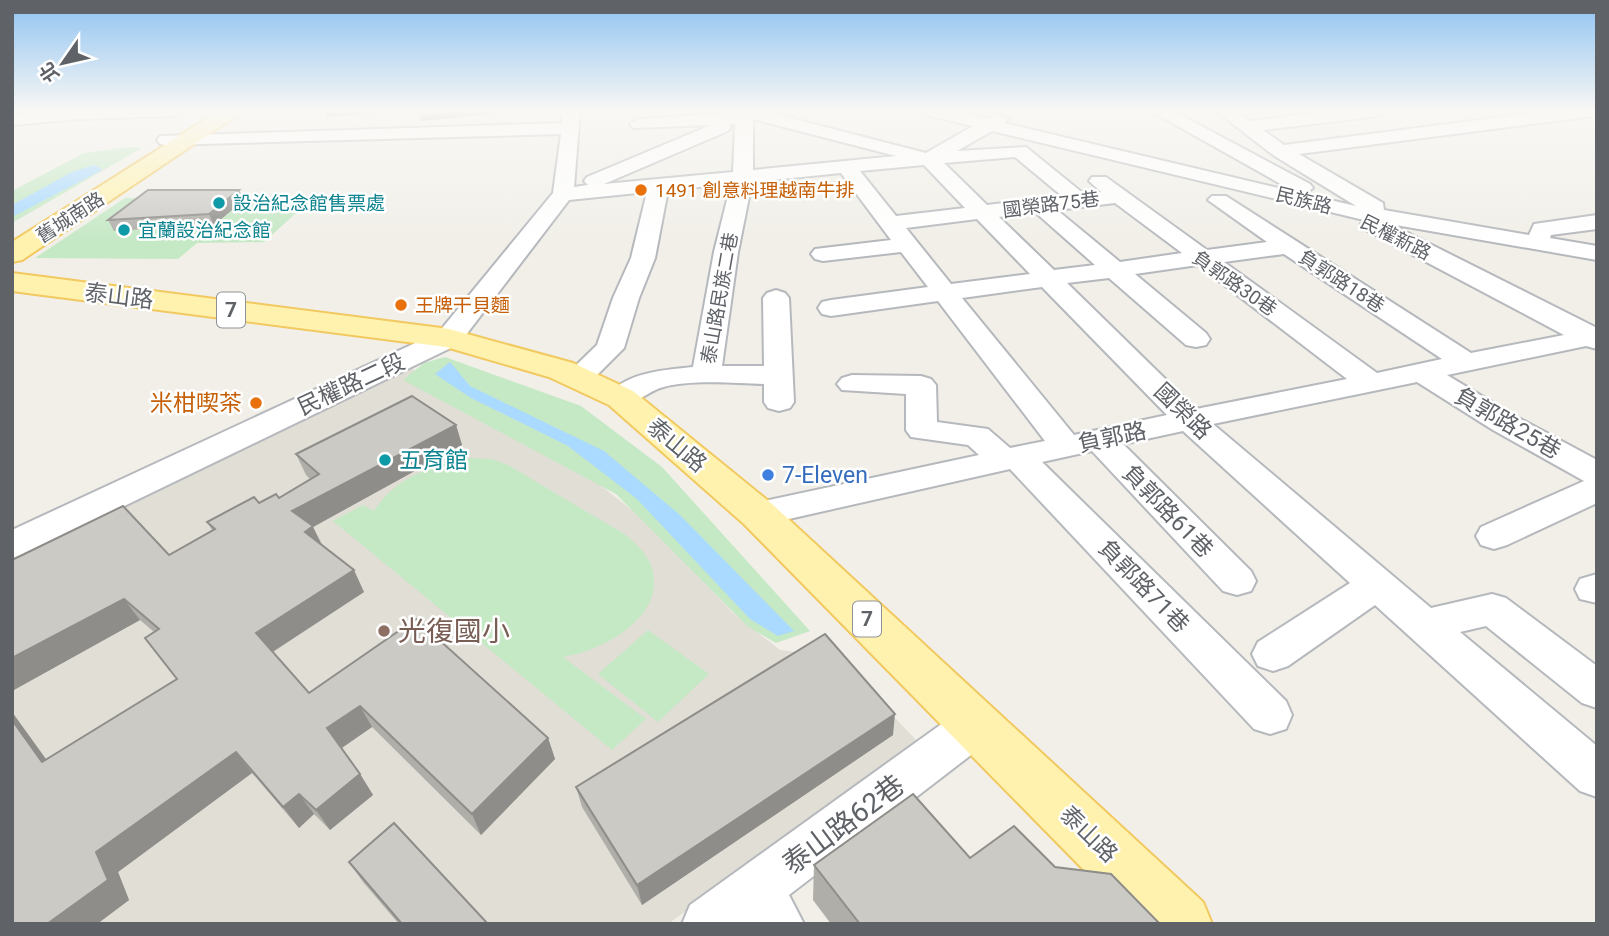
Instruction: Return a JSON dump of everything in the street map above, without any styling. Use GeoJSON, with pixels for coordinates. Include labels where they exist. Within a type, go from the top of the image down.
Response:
{"type":"FeatureCollection","features":[{"type":"Feature","properties":{"kind":"main road","name":"舊城南路"},"geometry":{"type":"LineString","coordinates":[[12,233],[142,155]]}},
{"type":"Feature","properties":{"kind":"main road","name":"舊城南路"},"geometry":{"type":"LineString","coordinates":[[12,254],[167,155]]}},
{"type":"Feature","properties":{"kind":"main road","name":"泰山路"},"geometry":{"type":"LineString","coordinates":[[12,282],[449,338],[504,352],[578,378],[621,398],[758,514],[1181,924]]}},
{"type":"Feature","properties":{"kind":"street"},"geometry":{"type":"LineString","coordinates":[[563,194],[567,155]]}},
{"type":"Feature","properties":{"kind":"street"},"geometry":{"type":"LineString","coordinates":[[563,194],[654,155]]}},
{"type":"Feature","properties":{"kind":"street","name":"泰山路民族二巷"},"geometry":{"type":"LineString","coordinates":[[621,398],[653,380],[706,374],[745,155]]}},
{"type":"Feature","properties":{"kind":"street"},"geometry":{"type":"LineString","coordinates":[[912,155],[929,159],[937,155]]}},
{"type":"Feature","properties":{"kind":"street"},"geometry":{"type":"LineString","coordinates":[[563,194],[978,155]]}},
{"type":"Feature","properties":{"kind":"street"},"geometry":{"type":"LineString","coordinates":[[1023,155],[1080,201]]}},
{"type":"Feature","properties":{"kind":"street","name":"民族路"},"geometry":{"type":"LineString","coordinates":[[1117,155],[1345,210],[1597,253]]}},
{"type":"Feature","properties":{"kind":"street","name":"民權新路"},"geometry":{"type":"LineString","coordinates":[[1241,155],[1595,338]]}},
{"type":"Feature","properties":{"kind":"street"},"geometry":{"type":"LineString","coordinates":[[1286,155],[1379,211],[1345,210]]}},
{"type":"Feature","properties":{"kind":"street","name":"國榮路"},"geometry":{"type":"LineString","coordinates":[[929,159],[1189,420],[1597,776]]}},
{"type":"Feature","properties":{"kind":"street"},"geometry":{"type":"LineString","coordinates":[[847,168],[1066,447]]}},
{"type":"Feature","properties":{"kind":"street"},"geometry":{"type":"LineString","coordinates":[[1286,179],[1320,174]]}},
{"type":"Feature","properties":{"kind":"street","name":"負郭路30巷"},"geometry":{"type":"LineString","coordinates":[[1099,181],[1372,383]]}},
{"type":"Feature","properties":{"kind":"street"},"geometry":{"type":"LineString","coordinates":[[578,378],[610,348],[626,298],[643,258],[659,185]]}},
{"type":"Feature","properties":{"kind":"street","name":"民權路二段"},"geometry":{"type":"LineString","coordinates":[[12,545],[449,338],[563,194]]}},
{"type":"Feature","properties":{"kind":"street","name":"國榮路75巷"},"geometry":{"type":"LineString","coordinates":[[889,223],[1119,196]]}},
{"type":"Feature","properties":{"kind":"street","name":"負郭路18巷"},"geometry":{"type":"LineString","coordinates":[[1219,200],[1466,363]]}},
{"type":"Feature","properties":{"kind":"street"},"geometry":{"type":"LineString","coordinates":[[1040,206],[1196,339]]}},
{"type":"Feature","properties":{"kind":"street"},"geometry":{"type":"LineString","coordinates":[[1537,243],[1542,229],[1597,222]]}},
{"type":"Feature","properties":{"kind":"street"},"geometry":{"type":"LineString","coordinates":[[822,254],[906,245]]}},
{"type":"Feature","properties":{"kind":"street"},"geometry":{"type":"LineString","coordinates":[[831,308],[1289,246]]}},
{"type":"Feature","properties":{"kind":"street"},"geometry":{"type":"LineString","coordinates":[[706,374],[778,388],[776,299]]}},
{"type":"Feature","properties":{"kind":"street","name":"負郭路"},"geometry":{"type":"LineString","coordinates":[[758,514],[1420,371],[1595,338]]}},
{"type":"Feature","properties":{"kind":"street","name":"負郭路25巷"},"geometry":{"type":"LineString","coordinates":[[1420,371],[1504,423],[1597,474]]}},
{"type":"Feature","properties":{"kind":"street","name":"負郭路71巷"},"geometry":{"type":"LineString","coordinates":[[852,384],[921,385],[922,430],[977,436],[1010,459],[1270,715]]}},
{"type":"Feature","properties":{"kind":"street","name":"負郭路61巷"},"geometry":{"type":"LineString","coordinates":[[1100,440],[1237,582]]}},
{"type":"Feature","properties":{"kind":"street"},"geometry":{"type":"LineString","coordinates":[[1494,536],[1597,489]]}},
{"type":"Feature","properties":{"kind":"street"},"geometry":{"type":"LineString","coordinates":[[1273,654],[1377,584]]}},
{"type":"Feature","properties":{"kind":"street"},"geometry":{"type":"LineString","coordinates":[[1424,625],[1492,609],[1597,690]]}},
{"type":"Feature","properties":{"kind":"street","name":"泰山路62巷"},"geometry":{"type":"LineString","coordinates":[[709,924],[765,907],[977,724]]}},
{"type":"Feature","properties":{"kind":"shaded area","name":"光復國小"},"geometry":{"type":"Polygon","coordinates":[[[412,368],[449,402],[550,445],[648,523],[733,613],[780,650],[837,657],[918,742],[668,924],[12,924],[12,558],[412,368]]]}},
{"type":"Feature","properties":{"kind":"green space"},"geometry":{"type":"Polygon","coordinates":[[[81,155],[130,155],[12,223],[12,191],[81,155]]]}},
{"type":"Feature","properties":{"kind":"green space"},"geometry":{"type":"Polygon","coordinates":[[[246,197],[304,206],[264,242],[197,243],[178,259],[35,258],[125,198],[246,197]]]}},
{"type":"Feature","properties":{"kind":"green space"},"geometry":{"type":"Polygon","coordinates":[[[445,357],[581,406],[662,467],[810,631],[776,643],[747,626],[616,494],[403,380],[424,363],[445,357]]]}},
{"type":"Feature","properties":{"kind":"green space"},"geometry":{"type":"Polygon","coordinates":[[[472,458],[491,459],[508,465],[626,535],[644,553],[651,565],[654,583],[650,600],[642,615],[613,639],[563,657],[646,719],[612,750],[333,521],[363,505],[374,511],[393,489],[430,468],[472,458]]]}},
{"type":"Feature","properties":{"kind":"green space"},"geometry":{"type":"Polygon","coordinates":[[[648,630],[709,674],[658,722],[598,674],[648,630]]]}},
{"type":"Feature","properties":{"kind":"water"},"geometry":{"type":"Polygon","coordinates":[[[450,362],[470,386],[604,451],[680,515],[794,631],[778,636],[750,619],[637,499],[568,446],[471,398],[435,374],[450,362]]]}},
{"type":"Feature","properties":{"kind":"building"},"geometry":{"type":"Polygon","coordinates":[[[148,190],[239,190],[209,214],[108,220],[148,190]]]}},
{"type":"Feature","properties":{"kind":"building"},"geometry":{"type":"Polygon","coordinates":[[[412,396],[456,425],[292,511],[313,526],[305,532],[354,570],[256,633],[309,693],[416,619],[548,738],[472,814],[360,706],[327,728],[360,774],[316,810],[299,794],[283,807],[236,752],[96,852],[108,880],[47,924],[12,924],[12,720],[42,762],[177,679],[145,638],[159,629],[124,599],[12,658],[12,560],[123,506],[169,555],[215,529],[207,522],[254,497],[259,503],[276,494],[279,498],[319,474],[296,454],[412,396]]]}},
{"type":"Feature","properties":{"kind":"building"},"geometry":{"type":"Polygon","coordinates":[[[825,634],[895,714],[637,885],[576,787],[825,634]]]}},
{"type":"Feature","properties":{"kind":"building"},"geometry":{"type":"Polygon","coordinates":[[[913,794],[970,858],[1014,826],[1055,867],[1111,874],[1160,924],[860,924],[814,865],[913,794]]]}},
{"type":"Feature","properties":{"kind":"building"},"geometry":{"type":"Polygon","coordinates":[[[394,823],[488,924],[402,924],[349,862],[394,823]]]}},
{"type":"Feature","properties":{"kind":"waterway"},"geometry":{"type":"LineString","coordinates":[[12,212],[78,175],[94,170]]}},
{"type":"Feature","properties":{"kind":"place","name":"1491 創意料理越南牛排"},"geometry":{"type":"Point","coordinates":[641,190]}},
{"type":"Feature","properties":{"kind":"place","name":"設治紀念館售票處"},"geometry":{"type":"Point","coordinates":[219,203]}},
{"type":"Feature","properties":{"kind":"place","name":"宜蘭設治紀念館"},"geometry":{"type":"Point","coordinates":[124,230]}},
{"type":"Feature","properties":{"kind":"place","name":"王牌干貝麵"},"geometry":{"type":"Point","coordinates":[401,305]}},
{"type":"Feature","properties":{"kind":"place","name":"米柑喫茶"},"geometry":{"type":"Point","coordinates":[256,403]}},
{"type":"Feature","properties":{"kind":"place","name":"五育館"},"geometry":{"type":"Point","coordinates":[385,460]}},
{"type":"Feature","properties":{"kind":"place","name":"7-Eleven"},"geometry":{"type":"Point","coordinates":[768,475]}},
{"type":"Feature","properties":{"kind":"place","name":"光復國小"},"geometry":{"type":"Point","coordinates":[384,631]}}]}
